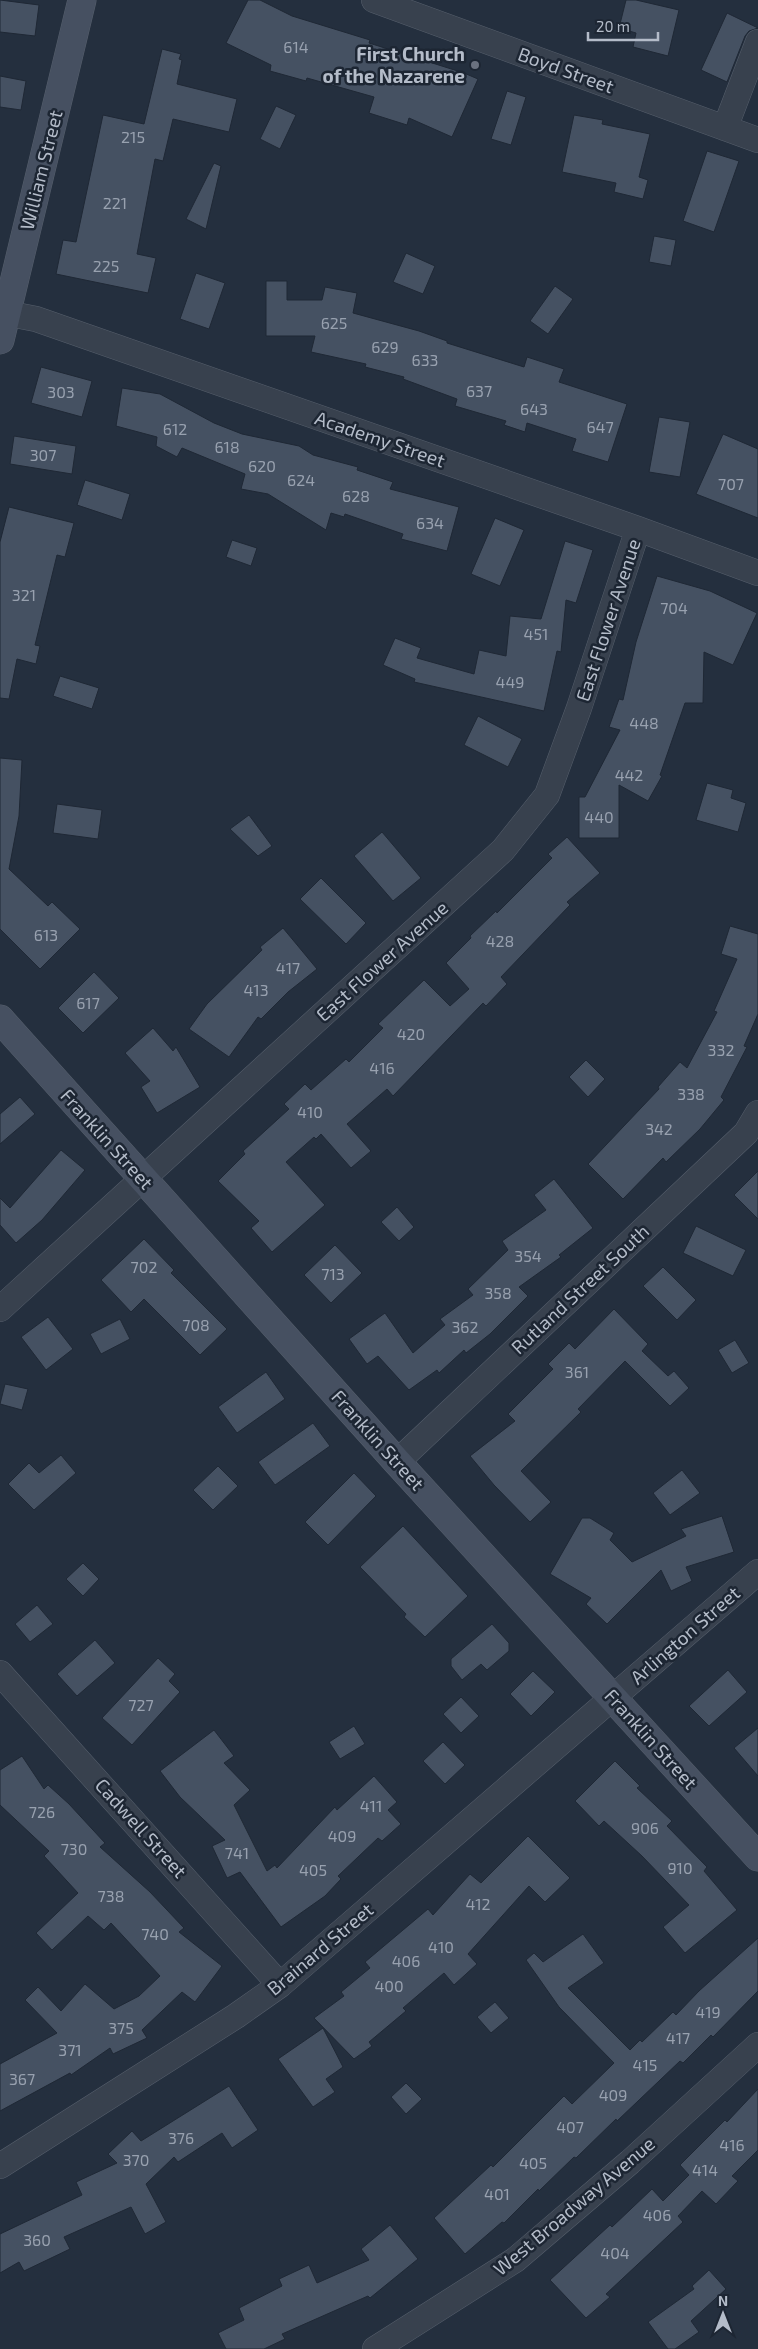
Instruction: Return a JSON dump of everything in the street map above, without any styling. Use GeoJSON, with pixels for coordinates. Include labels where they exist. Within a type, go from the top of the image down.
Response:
{"type":"FeatureCollection","features":[{"type":"Feature","properties":{"kind":"street","name":"William Street"},"geometry":{"type":"LineString","coordinates":[[0,340],[3,313],[82,0]]}},
{"type":"Feature","properties":{"kind":"street","name":"Boyd Street"},"geometry":{"type":"LineString","coordinates":[[374,0],[758,140]]}},
{"type":"Feature","properties":{"kind":"street"},"geometry":{"type":"LineString","coordinates":[[725,128],[758,42]]}},
{"type":"Feature","properties":{"kind":"street","name":"Academy Street"},"geometry":{"type":"LineString","coordinates":[[3,313],[36,319],[638,529],[758,573]]}},
{"type":"Feature","properties":{"kind":"street","name":"East Flower Avenue"},"geometry":{"type":"LineString","coordinates":[[0,1309],[503,850],[547,795],[579,708],[638,529]]}},
{"type":"Feature","properties":{"kind":"street","name":"Franklin Street"},"geometry":{"type":"LineString","coordinates":[[0,1019],[397,1462],[758,1857]]}},
{"type":"Feature","properties":{"kind":"street","name":"Rutland Street South"},"geometry":{"type":"LineString","coordinates":[[397,1462],[746,1133],[758,1113]]}},
{"type":"Feature","properties":{"kind":"street","name":"Arlington Street"},"geometry":{"type":"LineString","coordinates":[[613,1697],[758,1572]]}},
{"type":"Feature","properties":{"kind":"street","name":"Cadwell Street"},"geometry":{"type":"LineString","coordinates":[[0,1673],[280,1985]]}},
{"type":"Feature","properties":{"kind":"street","name":"Brainard Street"},"geometry":{"type":"LineString","coordinates":[[0,2166],[236,2016],[280,1985],[613,1697]]}},
{"type":"Feature","properties":{"kind":"street","name":"West Broadway Avenue"},"geometry":{"type":"LineString","coordinates":[[375,2349],[515,2260],[630,2162],[758,2045]]}},
{"type":"Feature","properties":{"kind":"building"},"geometry":{"type":"Polygon","coordinates":[[[0,0],[39,5],[35,36],[0,32],[0,0]]]}},
{"type":"Feature","properties":{"kind":"building"},"geometry":{"type":"Polygon","coordinates":[[[248,0],[260,0],[292,16],[370,40],[369,43],[478,79],[452,137],[409,118],[407,125],[369,113],[374,97],[307,78],[306,81],[270,71],[271,65],[226,43],[248,0]]]}},
{"type":"Feature","properties":{"kind":"building"},"geometry":{"type":"Polygon","coordinates":[[[626,0],[636,0],[679,10],[668,56],[633,47],[636,33],[619,28],[626,0]]]}},
{"type":"Feature","properties":{"kind":"building"},"geometry":{"type":"Polygon","coordinates":[[[727,13],[758,28],[749,31],[745,36],[727,82],[701,70],[727,13]]]}},
{"type":"Feature","properties":{"kind":"building"},"geometry":{"type":"Polygon","coordinates":[[[162,49],[181,54],[179,59],[182,60],[177,84],[237,99],[229,132],[173,119],[163,161],[155,159],[137,254],[156,258],[148,293],[56,274],[63,240],[76,242],[103,115],[144,124],[162,49]]]}},
{"type":"Feature","properties":{"kind":"building"},"geometry":{"type":"Polygon","coordinates":[[[0,76],[26,81],[21,110],[0,107],[0,76]]]}},
{"type":"Feature","properties":{"kind":"building"},"geometry":{"type":"Polygon","coordinates":[[[507,91],[526,97],[511,145],[491,139],[507,91]]]}},
{"type":"Feature","properties":{"kind":"building"},"geometry":{"type":"Polygon","coordinates":[[[276,106],[296,115],[280,149],[260,139],[276,106]]]}},
{"type":"Feature","properties":{"kind":"building"},"geometry":{"type":"Polygon","coordinates":[[[574,115],[603,120],[602,124],[650,134],[639,177],[648,180],[643,199],[614,192],[616,183],[562,172],[574,115]]]}},
{"type":"Feature","properties":{"kind":"building"},"geometry":{"type":"Polygon","coordinates":[[[707,151],[739,161],[714,232],[683,221],[707,151]]]}},
{"type":"Feature","properties":{"kind":"building"},"geometry":{"type":"Polygon","coordinates":[[[214,163],[221,166],[206,229],[186,219],[214,163]]]}},
{"type":"Feature","properties":{"kind":"building"},"geometry":{"type":"Polygon","coordinates":[[[654,236],[676,240],[671,266],[649,262],[654,236]]]}},
{"type":"Feature","properties":{"kind":"building"},"geometry":{"type":"Polygon","coordinates":[[[406,253],[435,266],[423,294],[393,282],[406,253]]]}},
{"type":"Feature","properties":{"kind":"building"},"geometry":{"type":"Polygon","coordinates":[[[196,273],[225,283],[209,329],[180,319],[196,273]]]}},
{"type":"Feature","properties":{"kind":"building"},"geometry":{"type":"Polygon","coordinates":[[[266,281],[287,281],[287,300],[322,300],[325,287],[357,293],[353,313],[419,331],[447,341],[447,343],[524,367],[527,357],[564,369],[559,382],[627,404],[608,462],[572,451],[576,439],[527,423],[525,432],[504,425],[506,421],[455,406],[457,399],[403,379],[404,377],[365,367],[366,364],[311,352],[315,336],[266,336],[266,281]]]}},
{"type":"Feature","properties":{"kind":"building"},"geometry":{"type":"Polygon","coordinates":[[[555,286],[573,299],[548,334],[530,321],[555,286]]]}},
{"type":"Feature","properties":{"kind":"building"},"geometry":{"type":"Polygon","coordinates":[[[41,367],[92,381],[82,417],[31,403],[41,367]]]}},
{"type":"Feature","properties":{"kind":"building"},"geometry":{"type":"Polygon","coordinates":[[[122,388],[160,394],[214,423],[242,434],[299,446],[313,455],[358,467],[357,470],[393,482],[390,489],[459,507],[447,551],[401,539],[403,534],[345,514],[344,517],[331,513],[326,530],[268,494],[241,489],[245,474],[182,448],[177,457],[156,446],[157,437],[116,426],[122,388]]]}},
{"type":"Feature","properties":{"kind":"building"},"geometry":{"type":"Polygon","coordinates":[[[659,417],[690,422],[680,477],[649,472],[659,417]]]}},
{"type":"Feature","properties":{"kind":"building"},"geometry":{"type":"Polygon","coordinates":[[[723,434],[758,449],[758,518],[696,494],[723,434]]]}},
{"type":"Feature","properties":{"kind":"building"},"geometry":{"type":"Polygon","coordinates":[[[14,436],[76,446],[72,474],[10,464],[14,436]]]}},
{"type":"Feature","properties":{"kind":"building"},"geometry":{"type":"Polygon","coordinates":[[[85,480],[130,494],[122,520],[77,505],[85,480]]]}},
{"type":"Feature","properties":{"kind":"building"},"geometry":{"type":"Polygon","coordinates":[[[9,507],[74,523],[65,557],[57,555],[35,645],[40,646],[36,664],[17,659],[9,699],[0,698],[0,542],[9,507]]]}},
{"type":"Feature","properties":{"kind":"building"},"geometry":{"type":"Polygon","coordinates":[[[495,518],[524,530],[500,586],[471,574],[495,518]]]}},
{"type":"Feature","properties":{"kind":"building"},"geometry":{"type":"Polygon","coordinates":[[[232,540],[257,548],[251,566],[226,557],[232,540]]]}},
{"type":"Feature","properties":{"kind":"building"},"geometry":{"type":"Polygon","coordinates":[[[565,541],[593,550],[576,603],[566,600],[561,652],[557,651],[544,711],[414,682],[415,679],[383,665],[395,638],[421,648],[417,658],[474,674],[479,650],[506,656],[510,616],[541,619],[565,541]]]}},
{"type":"Feature","properties":{"kind":"building"},"geometry":{"type":"Polygon","coordinates":[[[657,576],[710,591],[757,613],[733,665],[704,652],[703,703],[685,703],[660,775],[662,776],[648,801],[619,785],[619,838],[579,838],[579,797],[585,797],[620,730],[609,727],[619,699],[623,700],[636,642],[657,576]]]}},
{"type":"Feature","properties":{"kind":"building"},"geometry":{"type":"Polygon","coordinates":[[[60,676],[99,688],[92,709],[53,696],[60,676]]]}},
{"type":"Feature","properties":{"kind":"building"},"geometry":{"type":"Polygon","coordinates":[[[478,716],[522,739],[508,767],[464,745],[478,716]]]}},
{"type":"Feature","properties":{"kind":"building"},"geometry":{"type":"Polygon","coordinates":[[[0,758],[22,760],[19,816],[9,869],[48,906],[52,902],[80,929],[40,969],[0,929],[0,758]]]}},
{"type":"Feature","properties":{"kind":"building"},"geometry":{"type":"Polygon","coordinates":[[[707,783],[733,790],[731,798],[746,803],[738,832],[696,820],[707,783]]]}},
{"type":"Feature","properties":{"kind":"building"},"geometry":{"type":"Polygon","coordinates":[[[57,804],[102,810],[98,839],[53,833],[57,804]]]}},
{"type":"Feature","properties":{"kind":"building"},"geometry":{"type":"Polygon","coordinates":[[[249,815],[272,846],[258,856],[230,829],[249,815]]]}},
{"type":"Feature","properties":{"kind":"building"},"geometry":{"type":"Polygon","coordinates":[[[382,832],[421,878],[393,901],[354,856],[382,832]]]}},
{"type":"Feature","properties":{"kind":"building"},"geometry":{"type":"Polygon","coordinates":[[[567,837],[600,873],[567,902],[570,905],[501,977],[507,984],[486,1006],[483,1003],[393,1096],[387,1089],[347,1124],[371,1151],[351,1168],[321,1134],[316,1139],[314,1137],[286,1162],[325,1205],[272,1252],[251,1228],[259,1221],[218,1181],[245,1154],[243,1151],[289,1109],[284,1104],[305,1084],[311,1090],[346,1059],[349,1062],[383,1028],[378,1024],[424,980],[450,1006],[469,989],[446,963],[471,938],[470,936],[496,911],[497,913],[552,858],[548,854],[567,837]]]}},
{"type":"Feature","properties":{"kind":"building"},"geometry":{"type":"Polygon","coordinates":[[[321,878],[366,923],[346,944],[300,899],[321,878]]]}},
{"type":"Feature","properties":{"kind":"building"},"geometry":{"type":"Polygon","coordinates":[[[730,926],[758,934],[758,1014],[744,1046],[747,1047],[721,1097],[724,1100],[700,1129],[666,1162],[663,1158],[623,1199],[588,1164],[659,1089],[658,1087],[680,1062],[687,1068],[717,1012],[714,1011],[737,959],[721,954],[730,926]]]}},
{"type":"Feature","properties":{"kind":"building"},"geometry":{"type":"Polygon","coordinates":[[[283,928],[317,969],[288,992],[261,1019],[258,1017],[229,1057],[189,1029],[207,1004],[262,950],[260,947],[283,928]]]}},
{"type":"Feature","properties":{"kind":"building"},"geometry":{"type":"Polygon","coordinates":[[[94,972],[119,998],[83,1033],[58,1008],[94,972]]]}},
{"type":"Feature","properties":{"kind":"building"},"geometry":{"type":"Polygon","coordinates":[[[153,1028],[173,1051],[176,1047],[200,1087],[157,1113],[141,1087],[150,1081],[125,1053],[153,1028]]]}},
{"type":"Feature","properties":{"kind":"building"},"geometry":{"type":"Polygon","coordinates":[[[586,1060],[605,1079],[588,1097],[569,1077],[586,1060]]]}},
{"type":"Feature","properties":{"kind":"building"},"geometry":{"type":"Polygon","coordinates":[[[20,1097],[35,1114],[0,1144],[0,1114],[20,1097]]]}},
{"type":"Feature","properties":{"kind":"building"},"geometry":{"type":"Polygon","coordinates":[[[61,1150],[85,1170],[42,1220],[16,1243],[0,1225],[0,1198],[10,1208],[61,1150]]]}},
{"type":"Feature","properties":{"kind":"building"},"geometry":{"type":"Polygon","coordinates":[[[758,1171],[758,1219],[734,1195],[758,1171]]]}},
{"type":"Feature","properties":{"kind":"building"},"geometry":{"type":"Polygon","coordinates":[[[554,1179],[593,1228],[559,1255],[561,1257],[519,1287],[528,1296],[490,1334],[466,1353],[464,1350],[439,1373],[437,1370],[409,1390],[378,1356],[367,1364],[349,1339],[385,1313],[413,1353],[445,1325],[440,1319],[473,1295],[468,1289],[508,1250],[502,1241],[546,1210],[534,1195],[554,1179]]]}},
{"type":"Feature","properties":{"kind":"building"},"geometry":{"type":"Polygon","coordinates":[[[397,1207],[414,1227],[399,1241],[381,1222],[397,1207]]]}},
{"type":"Feature","properties":{"kind":"building"},"geometry":{"type":"Polygon","coordinates":[[[696,1226],[746,1250],[733,1276],[683,1253],[696,1226]]]}},
{"type":"Feature","properties":{"kind":"building"},"geometry":{"type":"Polygon","coordinates":[[[144,1239],[174,1270],[171,1273],[227,1329],[200,1355],[144,1299],[131,1312],[101,1280],[144,1239]]]}},
{"type":"Feature","properties":{"kind":"building"},"geometry":{"type":"Polygon","coordinates":[[[335,1245],[362,1273],[331,1303],[304,1275],[335,1245]]]}},
{"type":"Feature","properties":{"kind":"building"},"geometry":{"type":"Polygon","coordinates":[[[663,1267],[696,1300],[677,1320],[643,1286],[663,1267]]]}},
{"type":"Feature","properties":{"kind":"building"},"geometry":{"type":"Polygon","coordinates":[[[614,1309],[648,1344],[642,1351],[668,1376],[674,1371],[689,1388],[670,1406],[625,1361],[578,1409],[581,1412],[521,1471],[551,1502],[530,1522],[494,1485],[470,1456],[515,1421],[508,1414],[553,1369],[548,1364],[569,1343],[575,1349],[614,1309]]]}},
{"type":"Feature","properties":{"kind":"building"},"geometry":{"type":"Polygon","coordinates":[[[48,1317],[73,1349],[46,1370],[21,1337],[48,1317]]]}},
{"type":"Feature","properties":{"kind":"building"},"geometry":{"type":"Polygon","coordinates":[[[120,1319],[130,1339],[101,1354],[90,1334],[120,1319]]]}},
{"type":"Feature","properties":{"kind":"building"},"geometry":{"type":"Polygon","coordinates":[[[735,1340],[749,1363],[732,1373],[718,1350],[735,1340]]]}},
{"type":"Feature","properties":{"kind":"building"},"geometry":{"type":"Polygon","coordinates":[[[266,1372],[285,1399],[237,1433],[218,1407],[266,1372]]]}},
{"type":"Feature","properties":{"kind":"building"},"geometry":{"type":"Polygon","coordinates":[[[5,1384],[28,1389],[22,1410],[0,1404],[5,1384]]]}},
{"type":"Feature","properties":{"kind":"building"},"geometry":{"type":"Polygon","coordinates":[[[313,1423],[330,1446],[275,1485],[258,1462],[313,1423]]]}},
{"type":"Feature","properties":{"kind":"building"},"geometry":{"type":"Polygon","coordinates":[[[61,1455],[76,1473],[34,1510],[8,1484],[29,1463],[39,1473],[61,1455]]]}},
{"type":"Feature","properties":{"kind":"building"},"geometry":{"type":"Polygon","coordinates":[[[218,1466],[238,1486],[213,1510],[193,1490],[218,1466]]]}},
{"type":"Feature","properties":{"kind":"building"},"geometry":{"type":"Polygon","coordinates":[[[682,1470],[700,1493],[670,1515],[653,1493],[682,1470]]]}},
{"type":"Feature","properties":{"kind":"building"},"geometry":{"type":"Polygon","coordinates":[[[354,1473],[376,1496],[328,1545],[305,1522],[354,1473]]]}},
{"type":"Feature","properties":{"kind":"building"},"geometry":{"type":"Polygon","coordinates":[[[722,1516],[734,1552],[686,1567],[692,1581],[671,1591],[661,1570],[607,1624],[586,1604],[591,1598],[550,1574],[582,1518],[590,1518],[614,1533],[610,1540],[632,1562],[686,1536],[681,1529],[722,1516]]]}},
{"type":"Feature","properties":{"kind":"building"},"geometry":{"type":"Polygon","coordinates":[[[403,1526],[468,1596],[425,1637],[404,1617],[406,1614],[360,1567],[403,1526]]]}},
{"type":"Feature","properties":{"kind":"building"},"geometry":{"type":"Polygon","coordinates":[[[83,1563],[99,1579],[83,1596],[66,1579],[83,1563]]]}},
{"type":"Feature","properties":{"kind":"building"},"geometry":{"type":"Polygon","coordinates":[[[37,1605],[53,1624],[30,1642],[15,1624],[37,1605]]]}},
{"type":"Feature","properties":{"kind":"building"},"geometry":{"type":"Polygon","coordinates":[[[492,1624],[509,1643],[509,1651],[487,1670],[481,1664],[462,1680],[451,1666],[451,1659],[492,1624]]]}},
{"type":"Feature","properties":{"kind":"building"},"geometry":{"type":"Polygon","coordinates":[[[95,1640],[115,1663],[77,1696],[57,1674],[95,1640]]]}},
{"type":"Feature","properties":{"kind":"building"},"geometry":{"type":"Polygon","coordinates":[[[158,1658],[175,1674],[169,1681],[180,1692],[132,1745],[102,1718],[158,1658]]]}},
{"type":"Feature","properties":{"kind":"building"},"geometry":{"type":"Polygon","coordinates":[[[728,1670],[747,1692],[709,1726],[689,1706],[728,1670]]]}},
{"type":"Feature","properties":{"kind":"building"},"geometry":{"type":"Polygon","coordinates":[[[533,1671],[555,1692],[531,1716],[510,1694],[533,1671]]]}},
{"type":"Feature","properties":{"kind":"building"},"geometry":{"type":"Polygon","coordinates":[[[461,1697],[479,1716],[461,1733],[443,1714],[461,1697]]]}},
{"type":"Feature","properties":{"kind":"building"},"geometry":{"type":"Polygon","coordinates":[[[354,1726],[365,1744],[340,1759],[329,1742],[354,1726]]]}},
{"type":"Feature","properties":{"kind":"building"},"geometry":{"type":"Polygon","coordinates":[[[758,1728],[758,1776],[734,1748],[758,1728]]]}},
{"type":"Feature","properties":{"kind":"building"},"geometry":{"type":"Polygon","coordinates":[[[214,1730],[234,1756],[224,1763],[250,1790],[234,1805],[267,1871],[275,1865],[277,1868],[335,1807],[337,1810],[374,1776],[397,1802],[388,1810],[401,1824],[382,1841],[378,1838],[338,1876],[341,1879],[325,1896],[281,1927],[240,1872],[227,1878],[212,1846],[225,1840],[180,1797],[160,1771],[214,1730]]]}},
{"type":"Feature","properties":{"kind":"building"},"geometry":{"type":"Polygon","coordinates":[[[443,1742],[465,1765],[445,1784],[423,1761],[443,1742]]]}},
{"type":"Feature","properties":{"kind":"building"},"geometry":{"type":"Polygon","coordinates":[[[22,1756],[44,1789],[48,1785],[69,1804],[105,1843],[100,1847],[150,1892],[184,1928],[179,1932],[222,1966],[195,2002],[182,1992],[142,2030],[147,2038],[113,2054],[110,2048],[71,2075],[70,2073],[0,2111],[0,2064],[57,2033],[25,2000],[38,1987],[61,2011],[85,1984],[114,2009],[139,1996],[160,1976],[111,1923],[104,1930],[88,1916],[52,1950],[36,1933],[78,1893],[44,1856],[49,1851],[0,1805],[0,1770],[22,1756]]]}},
{"type":"Feature","properties":{"kind":"building"},"geometry":{"type":"Polygon","coordinates":[[[615,1761],[640,1786],[637,1788],[672,1821],[667,1826],[707,1867],[704,1871],[737,1910],[685,1953],[663,1927],[689,1905],[642,1856],[604,1821],[599,1826],[575,1801],[615,1761]]]}},
{"type":"Feature","properties":{"kind":"building"},"geometry":{"type":"Polygon","coordinates":[[[528,1836],[570,1878],[545,1902],[529,1886],[468,1954],[477,1964],[454,1985],[444,1973],[403,2008],[406,2011],[369,2042],[372,2046],[354,2059],[314,2018],[344,1996],[341,1992],[370,1968],[365,1962],[428,1909],[433,1915],[470,1874],[481,1883],[528,1836]]]}},
{"type":"Feature","properties":{"kind":"building"},"geometry":{"type":"Polygon","coordinates":[[[583,1934],[604,1963],[568,1988],[630,2050],[640,2040],[642,2042],[673,2012],[676,2015],[699,1991],[758,1938],[758,1991],[713,2037],[711,2035],[683,2063],[680,2061],[576,2158],[574,2157],[539,2191],[538,2189],[504,2223],[502,2222],[465,2254],[434,2218],[491,2165],[493,2167],[564,2096],[572,2104],[614,2063],[559,2007],[526,1960],[534,1953],[543,1962],[583,1934]]]}},
{"type":"Feature","properties":{"kind":"building"},"geometry":{"type":"Polygon","coordinates":[[[495,2002],[509,2018],[491,2033],[477,2017],[495,2002]]]}},
{"type":"Feature","properties":{"kind":"building"},"geometry":{"type":"Polygon","coordinates":[[[323,2028],[343,2067],[326,2079],[335,2092],[313,2107],[278,2059],[323,2028]]]}},
{"type":"Feature","properties":{"kind":"building"},"geometry":{"type":"Polygon","coordinates":[[[406,2083],[422,2099],[406,2114],[391,2097],[406,2083]]]}},
{"type":"Feature","properties":{"kind":"building"},"geometry":{"type":"Polygon","coordinates":[[[229,2086],[258,2130],[232,2148],[222,2133],[178,2162],[174,2157],[146,2184],[166,2222],[145,2234],[131,2207],[64,2237],[70,2249],[24,2271],[19,2262],[0,2273],[0,2234],[82,2195],[76,2182],[117,2163],[108,2154],[132,2131],[141,2141],[229,2086]]]}},
{"type":"Feature","properties":{"kind":"building"},"geometry":{"type":"Polygon","coordinates":[[[758,2089],[758,2150],[732,2176],[738,2181],[716,2204],[702,2191],[678,2216],[683,2222],[606,2294],[610,2297],[586,2318],[550,2280],[610,2225],[612,2227],[652,2189],[663,2201],[689,2175],[680,2165],[725,2120],[727,2122],[758,2089]]]}},
{"type":"Feature","properties":{"kind":"building"},"geometry":{"type":"Polygon","coordinates":[[[390,2225],[418,2259],[370,2298],[368,2296],[282,2334],[285,2339],[264,2349],[226,2349],[218,2333],[244,2320],[239,2308],[282,2286],[279,2279],[309,2265],[317,2283],[369,2260],[361,2249],[390,2225]]]}},
{"type":"Feature","properties":{"kind":"building"},"geometry":{"type":"Polygon","coordinates":[[[709,2270],[726,2289],[691,2321],[699,2332],[675,2349],[668,2349],[648,2322],[694,2289],[692,2286],[709,2270]]]}},
{"type":"Feature","properties":{"kind":"place","name":"First Church of the Nazarene"},"geometry":{"type":"Point","coordinates":[475,65]}}]}
